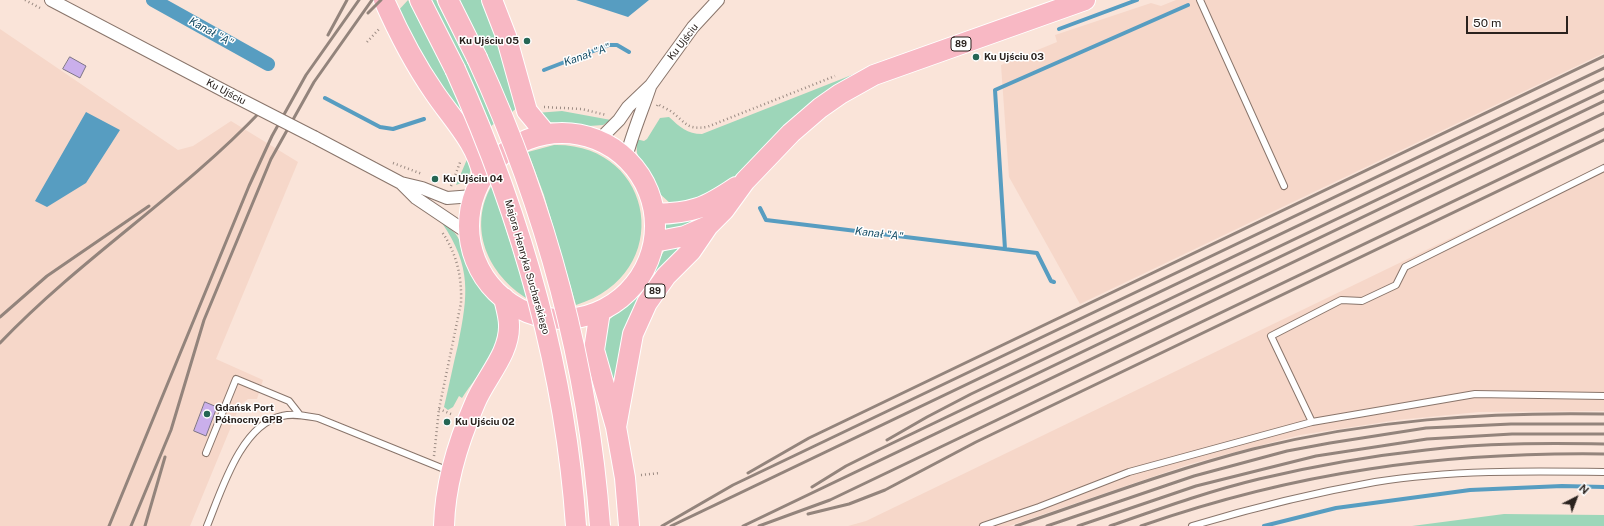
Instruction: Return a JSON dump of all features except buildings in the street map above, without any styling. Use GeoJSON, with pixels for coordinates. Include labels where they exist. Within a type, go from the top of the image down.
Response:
{"type":"FeatureCollection","features":[{"type":"Feature","properties":{"kind":"highway"},"geometry":{"type":"LineString","coordinates":[[384,0],[387,22],[433,91],[473,147],[480,161],[483,176]]}},
{"type":"Feature","properties":{"kind":"highway","name":"Majora Henryka Sucharskiego"},"geometry":{"type":"LineString","coordinates":[[420,0],[455,69],[493,157],[533,280],[546,331],[561,404],[576,526]]}},
{"type":"Feature","properties":{"kind":"highway"},"geometry":{"type":"LineString","coordinates":[[448,0],[499,106],[532,194],[567,313],[588,421],[600,526]]}},
{"type":"Feature","properties":{"kind":"highway"},"geometry":{"type":"LineString","coordinates":[[492,0],[506,36],[527,111],[546,134]]}},
{"type":"Feature","properties":{"kind":"highway","name":"89"},"geometry":{"type":"LineString","coordinates":[[629,526],[631,477],[616,426],[633,334],[647,303],[666,276],[691,251],[708,226],[724,210],[745,182],[791,132],[820,108],[874,75],[1086,0]]}},
{"type":"Feature","properties":{"kind":"highway"},"geometry":{"type":"LineString","coordinates":[[570,133],[599,140],[626,158],[644,181],[650,194],[655,214],[654,242],[640,274],[628,290],[600,311],[565,319],[552,318],[526,312],[504,298],[494,289],[478,266],[468,233],[473,196],[483,176],[495,161],[519,143],[546,134],[570,133]]}},
{"type":"Feature","properties":{"kind":"highway","name":"89"},"geometry":{"type":"LineString","coordinates":[[655,214],[691,211],[714,201],[745,182]]}},
{"type":"Feature","properties":{"kind":"highway"},"geometry":{"type":"LineString","coordinates":[[654,242],[685,236],[708,226]]}},
{"type":"Feature","properties":{"kind":"highway"},"geometry":{"type":"LineString","coordinates":[[444,526],[444,509],[451,471],[462,433],[476,400],[507,340],[509,325],[504,298]]}},
{"type":"Feature","properties":{"kind":"highway"},"geometry":{"type":"LineString","coordinates":[[600,311],[594,350],[616,426]]}},
{"type":"Feature","properties":{"kind":"street","name":"Ku Ujściu"},"geometry":{"type":"LineString","coordinates":[[51,0],[402,183],[422,188],[447,198],[473,196]]}},
{"type":"Feature","properties":{"kind":"street","name":"Ku Ujściu"},"geometry":{"type":"LineString","coordinates":[[599,140],[619,120],[628,107],[651,85],[693,27],[718,0]]}},
{"type":"Feature","properties":{"kind":"street","name":"Ku Ujściu"},"geometry":{"type":"LineString","coordinates":[[626,158],[633,131],[640,118],[651,85]]}},
{"type":"Feature","properties":{"kind":"street","name":"Ku Ujściu"},"geometry":{"type":"LineString","coordinates":[[402,183],[416,198],[468,233]]}},
{"type":"Feature","properties":{"kind":"lane"},"geometry":{"type":"LineString","coordinates":[[1200,0],[1284,186]]}},
{"type":"Feature","properties":{"kind":"lane"},"geometry":{"type":"LineString","coordinates":[[1312,422],[1271,336],[1341,300],[1362,301],[1396,285],[1405,267],[1604,168]]}},
{"type":"Feature","properties":{"kind":"lane"},"geometry":{"type":"LineString","coordinates":[[206,453],[236,379],[289,401],[300,415]]}},
{"type":"Feature","properties":{"kind":"lane"},"geometry":{"type":"LineString","coordinates":[[983,526],[1039,507],[1129,472],[1312,422],[1475,394],[1604,396]]}},
{"type":"Feature","properties":{"kind":"lane"},"geometry":{"type":"LineString","coordinates":[[207,526],[238,454],[252,433],[268,420],[282,416],[300,415],[318,418],[338,424],[451,471]]}},
{"type":"Feature","properties":{"kind":"lane"},"geometry":{"type":"LineString","coordinates":[[1192,526],[1255,507],[1375,482],[1482,472],[1604,472]]}},
{"type":"Feature","properties":{"kind":"path"},"geometry":{"type":"LineString","coordinates":[[367,42],[387,22]]}},
{"type":"Feature","properties":{"kind":"path"},"geometry":{"type":"LineString","coordinates":[[654,110],[658,104],[671,112],[689,127],[707,127],[839,75]]}},
{"type":"Feature","properties":{"kind":"path"},"geometry":{"type":"LineString","coordinates":[[541,107],[582,109],[608,115]]}},
{"type":"Feature","properties":{"kind":"path"},"geometry":{"type":"LineString","coordinates":[[451,187],[462,158]]}},
{"type":"Feature","properties":{"kind":"path"},"geometry":{"type":"LineString","coordinates":[[434,450],[439,409],[462,303],[462,288],[456,257],[441,230]]}},
{"type":"Feature","properties":{"kind":"path"},"geometry":{"type":"LineString","coordinates":[[439,409],[451,414]]}},
{"type":"Feature","properties":{"kind":"path"},"geometry":{"type":"LineString","coordinates":[[631,477],[660,473]]}},
{"type":"Feature","properties":{"kind":"shaded area"},"geometry":{"type":"Polygon","coordinates":[[[1176,0],[1604,0],[1604,53],[1080,304],[1009,177],[1001,65],[1057,42],[1055,35],[1151,3],[1161,6],[1176,0]]]}},
{"type":"Feature","properties":{"kind":"shaded area"},"geometry":{"type":"Polygon","coordinates":[[[0,29],[178,150],[193,146],[231,121],[298,162],[216,359],[263,380],[257,399],[248,399],[240,405],[190,526],[0,526],[0,29]]]}},
{"type":"Feature","properties":{"kind":"shaded area"},"geometry":{"type":"Polygon","coordinates":[[[1604,164],[1604,411],[1479,412],[1397,420],[1300,435],[1190,464],[1009,526],[848,526],[866,521],[1604,164]]]}},
{"type":"Feature","properties":{"kind":"green space"},"geometry":{"type":"Polygon","coordinates":[[[408,0],[446,73],[473,134],[451,104],[397,12],[408,0]]]}},
{"type":"Feature","properties":{"kind":"green space"},"geometry":{"type":"Polygon","coordinates":[[[431,0],[436,0],[468,62],[495,123],[491,126],[464,64],[431,0]]]}},
{"type":"Feature","properties":{"kind":"green space"},"geometry":{"type":"Polygon","coordinates":[[[459,0],[485,0],[519,106],[512,112],[486,53],[459,0]]]}},
{"type":"Feature","properties":{"kind":"green space"},"geometry":{"type":"Polygon","coordinates":[[[867,69],[734,180],[706,200],[671,204],[660,194],[637,153],[636,139],[644,141],[647,139],[660,118],[669,117],[680,127],[692,133],[702,134],[867,69]]]}},
{"type":"Feature","properties":{"kind":"green space"},"geometry":{"type":"Polygon","coordinates":[[[562,111],[611,120],[603,125],[589,126],[550,122],[536,113],[562,111]]]}},
{"type":"Feature","properties":{"kind":"green space"},"geometry":{"type":"Polygon","coordinates":[[[554,145],[588,150],[614,165],[632,187],[641,213],[640,240],[629,267],[608,289],[576,305],[544,195],[528,152],[554,145]]]}},
{"type":"Feature","properties":{"kind":"green space"},"geometry":{"type":"Polygon","coordinates":[[[468,157],[470,162],[470,174],[465,180],[456,185],[468,157]]]}},
{"type":"Feature","properties":{"kind":"green space"},"geometry":{"type":"Polygon","coordinates":[[[492,185],[528,299],[514,289],[502,277],[492,264],[486,249],[482,234],[481,218],[485,201],[492,185]]]}},
{"type":"Feature","properties":{"kind":"green space"},"geometry":{"type":"Polygon","coordinates":[[[722,205],[693,224],[666,231],[666,222],[722,205]]]}},
{"type":"Feature","properties":{"kind":"green space"},"geometry":{"type":"Polygon","coordinates":[[[442,223],[458,237],[468,268],[493,303],[500,320],[496,344],[491,356],[462,398],[459,396],[453,407],[448,410],[444,407],[464,311],[465,282],[459,254],[442,223]]]}},
{"type":"Feature","properties":{"kind":"green space"},"geometry":{"type":"Polygon","coordinates":[[[687,241],[661,268],[616,395],[603,358],[607,322],[644,286],[664,251],[668,247],[687,241]]]}},
{"type":"Feature","properties":{"kind":"green space"},"geometry":{"type":"Polygon","coordinates":[[[1504,514],[1604,515],[1604,526],[1412,526],[1504,514]]]}},
{"type":"Feature","properties":{"kind":"water"},"geometry":{"type":"Polygon","coordinates":[[[576,0],[649,0],[628,17],[576,0]]]}},
{"type":"Feature","properties":{"kind":"water"},"geometry":{"type":"Polygon","coordinates":[[[86,112],[120,130],[86,183],[47,207],[35,201],[86,112]]]}},
{"type":"Feature","properties":{"kind":"waterway","name":"Kanał \"A\""},"geometry":{"type":"LineString","coordinates":[[153,0],[268,64]]}},
{"type":"Feature","properties":{"kind":"waterway"},"geometry":{"type":"LineString","coordinates":[[1059,29],[1137,0]]}},
{"type":"Feature","properties":{"kind":"waterway"},"geometry":{"type":"LineString","coordinates":[[1005,249],[995,90],[1188,5]]}},
{"type":"Feature","properties":{"kind":"waterway","name":"Kanał \"A\""},"geometry":{"type":"LineString","coordinates":[[544,70],[609,45],[617,45],[629,52]]}},
{"type":"Feature","properties":{"kind":"waterway","name":"Kanał \"A\""},"geometry":{"type":"LineString","coordinates":[[325,98],[380,127],[393,129],[424,119]]}},
{"type":"Feature","properties":{"kind":"waterway","name":"Kanał \"A\""},"geometry":{"type":"LineString","coordinates":[[760,208],[766,220],[1037,253],[1051,281],[1054,282]]}},
{"type":"Feature","properties":{"kind":"waterway"},"geometry":{"type":"LineString","coordinates":[[1264,526],[1336,508],[1470,490],[1562,486],[1604,487]]}},
{"type":"Feature","properties":{"kind":"railway"},"geometry":{"type":"LineString","coordinates":[[328,35],[347,0]]}},
{"type":"Feature","properties":{"kind":"railway"},"geometry":{"type":"LineString","coordinates":[[109,526],[249,186],[272,136],[306,75],[359,0]]}},
{"type":"Feature","properties":{"kind":"railway"},"geometry":{"type":"LineString","coordinates":[[131,526],[171,430],[204,320],[271,159],[314,82],[372,0]]}},
{"type":"Feature","properties":{"kind":"railway"},"geometry":{"type":"LineString","coordinates":[[368,13],[381,0]]}},
{"type":"Feature","properties":{"kind":"railway"},"geometry":{"type":"LineString","coordinates":[[748,473],[809,438],[1604,56]]}},
{"type":"Feature","properties":{"kind":"railway"},"geometry":{"type":"LineString","coordinates":[[662,526],[733,485],[1604,68]]}},
{"type":"Feature","properties":{"kind":"railway"},"geometry":{"type":"LineString","coordinates":[[671,526],[1604,79]]}},
{"type":"Feature","properties":{"kind":"railway"},"geometry":{"type":"LineString","coordinates":[[887,440],[971,394],[1604,91]]}},
{"type":"Feature","properties":{"kind":"railway"},"geometry":{"type":"LineString","coordinates":[[812,487],[846,466],[876,451],[1604,101]]}},
{"type":"Feature","properties":{"kind":"railway"},"geometry":{"type":"LineString","coordinates":[[0,343],[63,283],[198,171],[261,111]]}},
{"type":"Feature","properties":{"kind":"railway"},"geometry":{"type":"LineString","coordinates":[[743,526],[1604,113]]}},
{"type":"Feature","properties":{"kind":"railway"},"geometry":{"type":"LineString","coordinates":[[759,526],[830,500],[1604,129]]}},
{"type":"Feature","properties":{"kind":"railway"},"geometry":{"type":"LineString","coordinates":[[808,514],[849,504],[885,490],[976,442],[1604,140]]}},
{"type":"Feature","properties":{"kind":"railway"},"geometry":{"type":"LineString","coordinates":[[0,317],[47,276],[149,206]]}},
{"type":"Feature","properties":{"kind":"railway"},"geometry":{"type":"LineString","coordinates":[[1016,526],[1193,466],[1253,449],[1297,439],[1340,431],[1427,420],[1515,415],[1604,414]]}},
{"type":"Feature","properties":{"kind":"railway"},"geometry":{"type":"LineString","coordinates":[[1047,526],[1194,476],[1287,451],[1330,443],[1426,428],[1511,424],[1604,424]]}},
{"type":"Feature","properties":{"kind":"railway"},"geometry":{"type":"LineString","coordinates":[[1078,526],[1196,486],[1316,456],[1427,439],[1512,434],[1604,434]]}},
{"type":"Feature","properties":{"kind":"railway"},"geometry":{"type":"LineString","coordinates":[[1110,526],[1240,484],[1300,470],[1363,458],[1405,452],[1470,446],[1604,444]]}},
{"type":"Feature","properties":{"kind":"railway"},"geometry":{"type":"LineString","coordinates":[[1141,526],[1198,507],[1255,492],[1312,479],[1369,469],[1485,457],[1544,454],[1604,454]]}},
{"type":"Feature","properties":{"kind":"railway"},"geometry":{"type":"LineString","coordinates":[[145,526],[165,457]]}},
{"type":"Feature","properties":{"kind":"place","name":"Ku Ujściu 05"},"geometry":{"type":"Point","coordinates":[527,41]}},
{"type":"Feature","properties":{"kind":"place","name":"Ku Ujściu 03"},"geometry":{"type":"Point","coordinates":[976,57]}},
{"type":"Feature","properties":{"kind":"place","name":"Ku Ujściu 04"},"geometry":{"type":"Point","coordinates":[435,179]}},
{"type":"Feature","properties":{"kind":"place","name":"Gdańsk Port Północny GPB"},"geometry":{"type":"Point","coordinates":[207,414]}},
{"type":"Feature","properties":{"kind":"place","name":"Ku Ujściu 02"},"geometry":{"type":"Point","coordinates":[447,422]}}]}
